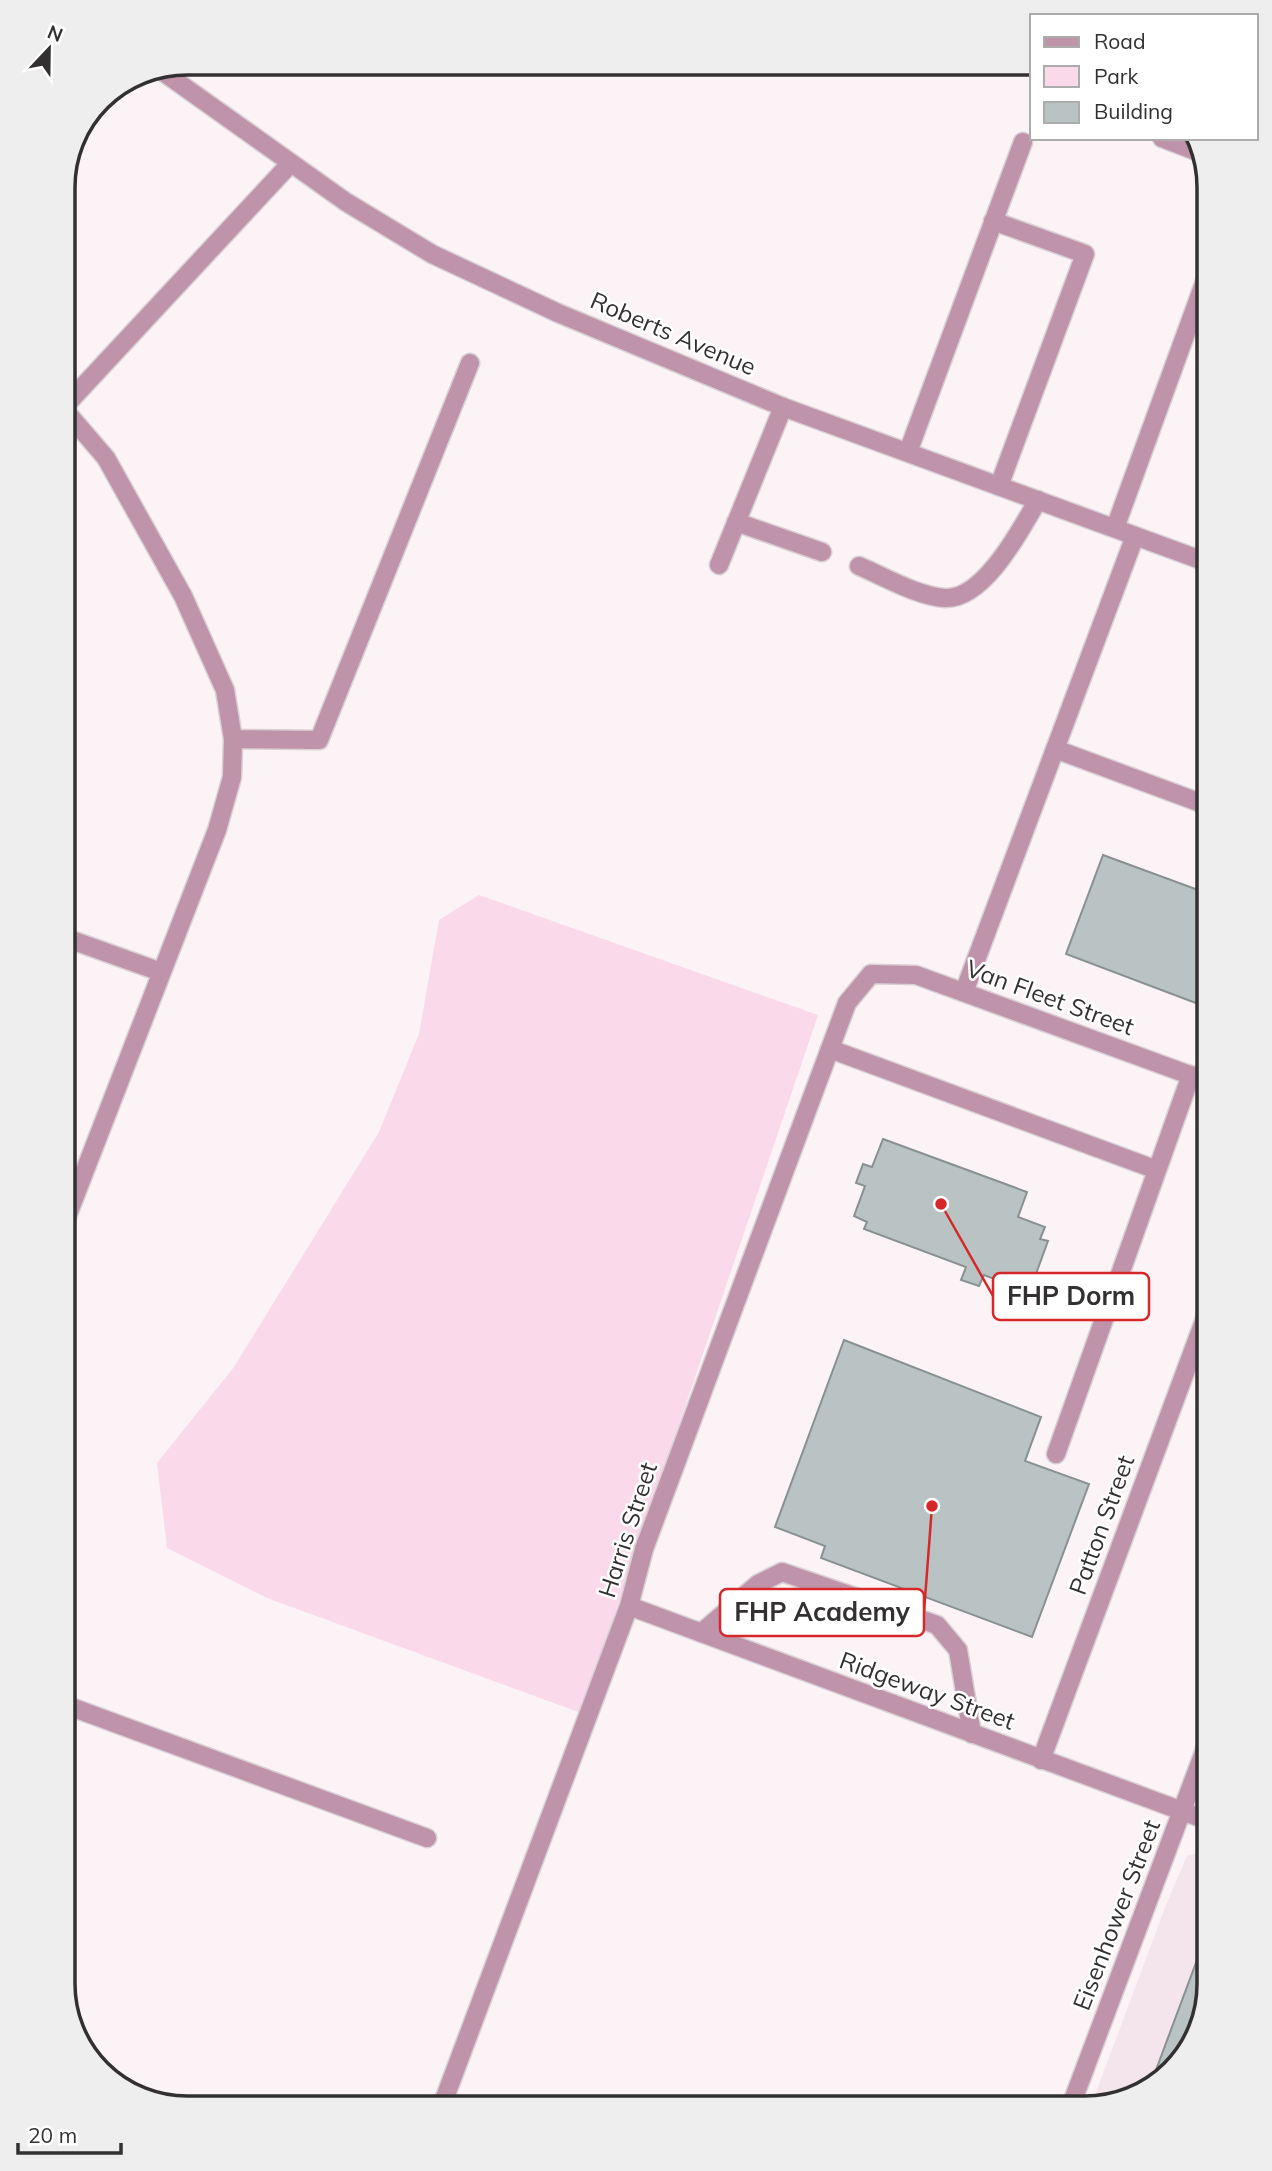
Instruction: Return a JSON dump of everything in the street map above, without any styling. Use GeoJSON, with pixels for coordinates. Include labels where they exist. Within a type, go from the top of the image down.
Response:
{"type":"FeatureCollection","features":[{"type":"Feature","properties":{"kind":"street","name":"Roberts Avenue"},"geometry":{"type":"LineString","coordinates":[[170,77],[290,164],[432,254],[558,313],[783,407],[1197,559]]}},
{"type":"Feature","properties":{"kind":"street"},"geometry":{"type":"LineString","coordinates":[[1167,140],[1190,149]]}},
{"type":"Feature","properties":{"kind":"street"},"geometry":{"type":"LineString","coordinates":[[908,452],[1023,142]]}},
{"type":"Feature","properties":{"kind":"street"},"geometry":{"type":"LineString","coordinates":[[75,395],[290,164]]}},
{"type":"Feature","properties":{"kind":"street"},"geometry":{"type":"LineString","coordinates":[[993,221],[1085,254],[999,486]]}},
{"type":"Feature","properties":{"kind":"street"},"geometry":{"type":"LineString","coordinates":[[1115,528],[1197,303]]}},
{"type":"Feature","properties":{"kind":"street"},"geometry":{"type":"LineString","coordinates":[[233,739],[320,740],[470,363]]}},
{"type":"Feature","properties":{"kind":"street"},"geometry":{"type":"LineString","coordinates":[[719,565],[783,407]]}},
{"type":"Feature","properties":{"kind":"street"},"geometry":{"type":"LineString","coordinates":[[75,434],[106,458],[183,596],[225,691],[233,739],[232,777],[217,831],[75,1196]]}},
{"type":"Feature","properties":{"kind":"street"},"geometry":{"type":"LineString","coordinates":[[859,566],[931,595],[947,598],[960,594],[988,573],[1010,548],[1038,500]]}},
{"type":"Feature","properties":{"kind":"street"},"geometry":{"type":"LineString","coordinates":[[736,523],[822,552]]}},
{"type":"Feature","properties":{"kind":"street"},"geometry":{"type":"LineString","coordinates":[[964,992],[1135,536]]}},
{"type":"Feature","properties":{"kind":"street"},"geometry":{"type":"LineString","coordinates":[[1055,748],[1197,801]]}},
{"type":"Feature","properties":{"kind":"street"},"geometry":{"type":"LineString","coordinates":[[75,941],[161,972]]}},
{"type":"Feature","properties":{"kind":"street","name":"Van Fleet Street"},"geometry":{"type":"LineString","coordinates":[[871,974],[916,975],[1197,1077]]}},
{"type":"Feature","properties":{"kind":"street","name":"Harris Street"},"geometry":{"type":"LineString","coordinates":[[445,2096],[629,1606],[644,1549],[846,1003],[871,974]]}},
{"type":"Feature","properties":{"kind":"street"},"geometry":{"type":"LineString","coordinates":[[830,1049],[1157,1170]]}},
{"type":"Feature","properties":{"kind":"street"},"geometry":{"type":"LineString","coordinates":[[1056,1454],[1191,1075]]}},
{"type":"Feature","properties":{"kind":"street","name":"Patton Street"},"geometry":{"type":"LineString","coordinates":[[1041,1760],[1197,1340]]}},
{"type":"Feature","properties":{"kind":"street"},"geometry":{"type":"LineString","coordinates":[[701,1633],[758,1584],[782,1572],[937,1625],[958,1650],[972,1734]]}},
{"type":"Feature","properties":{"kind":"street","name":"Ridgeway Street"},"geometry":{"type":"LineString","coordinates":[[629,1606],[1197,1817]]}},
{"type":"Feature","properties":{"kind":"street"},"geometry":{"type":"LineString","coordinates":[[75,1708],[427,1838]]}},
{"type":"Feature","properties":{"kind":"street","name":"Eisenhower Street"},"geometry":{"type":"LineString","coordinates":[[1078,2096],[1197,1771]]}},
{"type":"Feature","properties":{"kind":"shaded area"},"geometry":{"type":"Polygon","coordinates":[[[1197,1853],[1197,1984],[1188,2027],[1169,2058],[1147,2077],[1114,2092],[1095,2095],[1166,1905],[1187,1856],[1197,1853]]]}},
{"type":"Feature","properties":{"kind":"green space"},"geometry":{"type":"Polygon","coordinates":[[[479,895],[818,1015],[581,1713],[267,1598],[167,1548],[157,1463],[234,1367],[379,1132],[419,1034],[439,920],[479,895]]]}},
{"type":"Feature","properties":{"kind":"building"},"geometry":{"type":"Polygon","coordinates":[[[1103,855],[1197,890],[1197,1003],[1066,954],[1103,855]]]}},
{"type":"Feature","properties":{"kind":"building"},"geometry":{"type":"Polygon","coordinates":[[[883,1139],[1027,1192],[1018,1217],[1045,1227],[1040,1239],[1048,1241],[1033,1282],[1023,1279],[1019,1288],[984,1275],[979,1286],[961,1280],[966,1267],[864,1229],[867,1222],[854,1216],[865,1186],[856,1183],[863,1164],[872,1167],[883,1139]]]}},
{"type":"Feature","properties":{"kind":"building"},"geometry":{"type":"Polygon","coordinates":[[[844,1340],[1041,1417],[1025,1461],[1089,1484],[1032,1637],[821,1558],[825,1546],[775,1527],[844,1340]]]}},
{"type":"Feature","properties":{"kind":"building"},"geometry":{"type":"Polygon","coordinates":[[[1197,1960],[1196,1998],[1188,2027],[1169,2058],[1156,2070],[1197,1960]]]}},
{"type":"Feature","properties":{"kind":"place","name":"FHP Dorm"},"geometry":{"type":"Point","coordinates":[941,1204]}},
{"type":"Feature","properties":{"kind":"place","name":"FHP Academy"},"geometry":{"type":"Point","coordinates":[932,1506]}}]}
